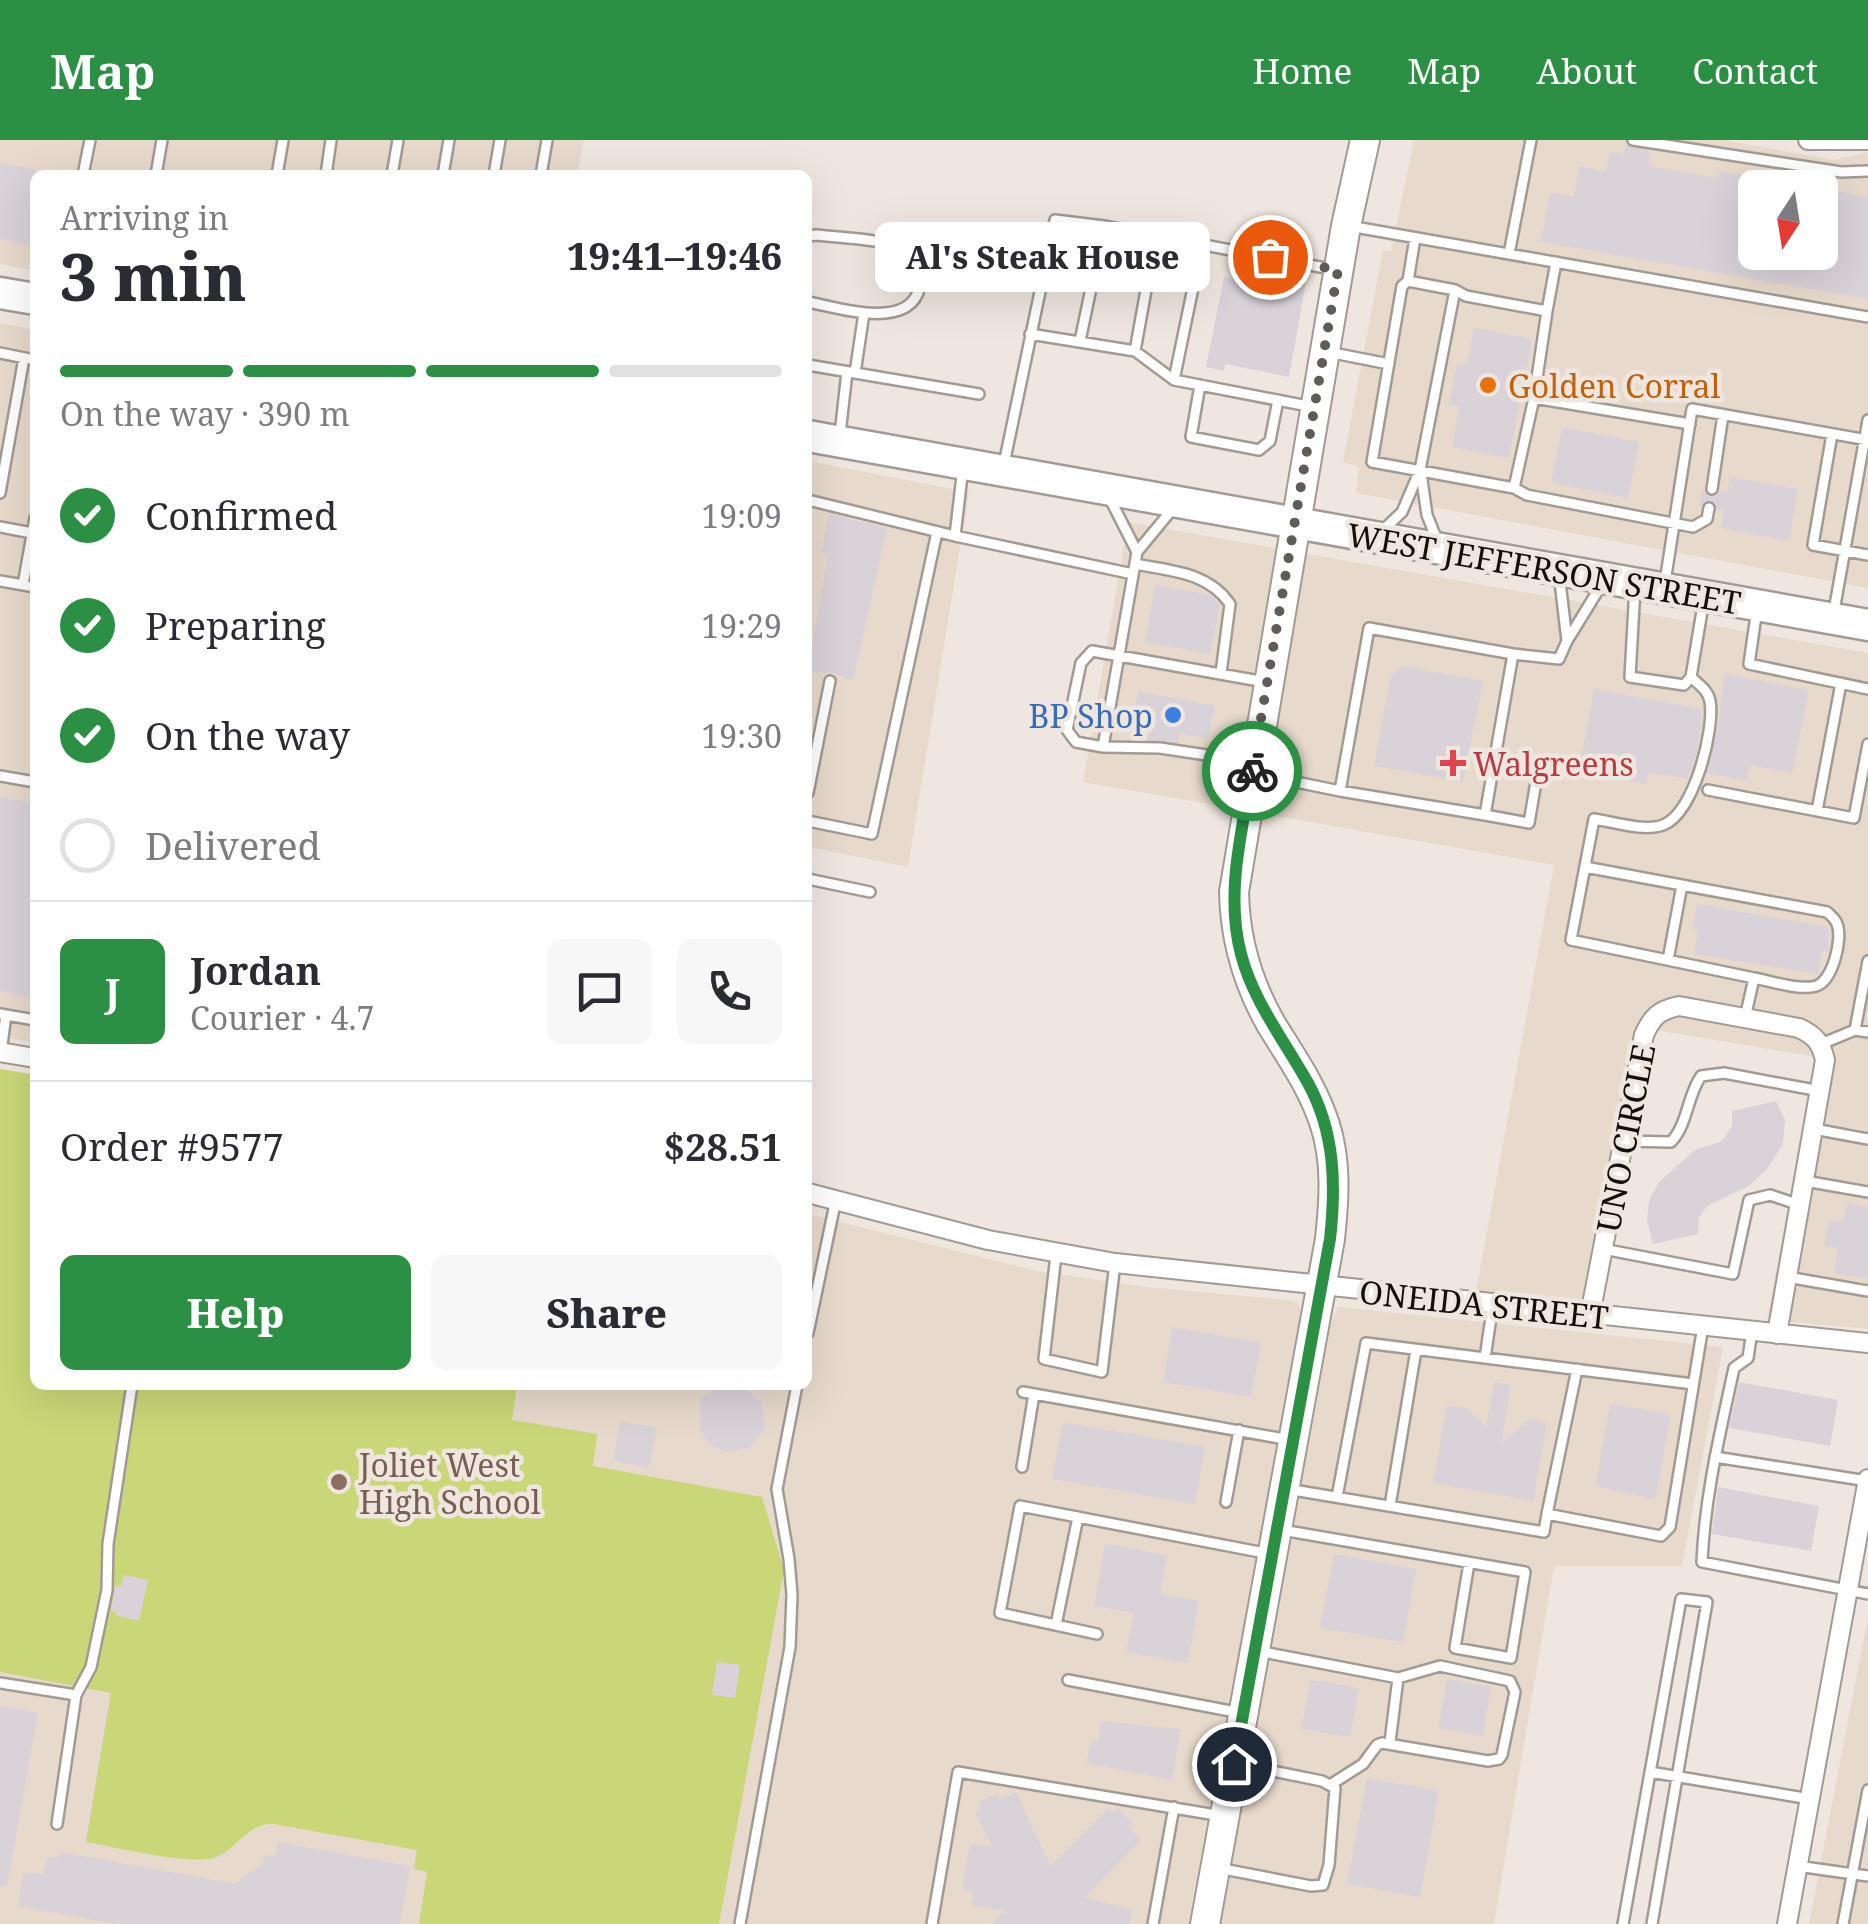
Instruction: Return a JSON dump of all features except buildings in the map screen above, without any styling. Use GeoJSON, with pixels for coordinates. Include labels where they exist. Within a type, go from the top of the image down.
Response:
{"type":"FeatureCollection","features":[{"type":"Feature","properties":{"kind":"main road"},"geometry":{"type":"LineString","coordinates":[[0,293],[30,298]]}},
{"type":"Feature","properties":{"kind":"main road","name":"WEST JEFFERSON STREET"},"geometry":{"type":"LineString","coordinates":[[812,437],[1868,625]]}},
{"type":"Feature","properties":{"kind":"street"},"geometry":{"type":"LineString","coordinates":[[1205,1924],[1330,1239],[1334,1193],[1327,1129],[1308,1084],[1252,985],[1236,934],[1234,892],[1338,270],[1365,140]]}},
{"type":"Feature","properties":{"kind":"street"},"geometry":{"type":"LineString","coordinates":[[1808,140],[1868,140]]}},
{"type":"Feature","properties":{"kind":"street","name":"UNO CIRCLE"},"geometry":{"type":"LineString","coordinates":[[1590,1314],[1644,1035],[1651,1018],[1664,1009],[1679,1006],[1800,1028],[1821,1044]]}},
{"type":"Feature","properties":{"kind":"street"},"geometry":{"type":"LineString","coordinates":[[1777,1334],[1825,1060],[1821,1044]]}},
{"type":"Feature","properties":{"kind":"street"},"geometry":{"type":"LineString","coordinates":[[0,1052],[30,1057]]}},
{"type":"Feature","properties":{"kind":"street","name":"ONEIDA STREET"},"geometry":{"type":"LineString","coordinates":[[812,1194],[988,1240],[1114,1263],[1868,1343]]}},
{"type":"Feature","properties":{"kind":"street"},"geometry":{"type":"LineString","coordinates":[[1787,1924],[1868,1480]]}},
{"type":"Feature","properties":{"kind":"lane"},"geometry":{"type":"LineString","coordinates":[[84,170],[90,140]]}},
{"type":"Feature","properties":{"kind":"lane"},"geometry":{"type":"LineString","coordinates":[[157,170],[162,140]]}},
{"type":"Feature","properties":{"kind":"lane"},"geometry":{"type":"LineString","coordinates":[[278,170],[283,140]]}},
{"type":"Feature","properties":{"kind":"lane"},"geometry":{"type":"LineString","coordinates":[[327,170],[332,140]]}},
{"type":"Feature","properties":{"kind":"lane"},"geometry":{"type":"LineString","coordinates":[[393,170],[398,140]]}},
{"type":"Feature","properties":{"kind":"lane"},"geometry":{"type":"LineString","coordinates":[[444,170],[450,140]]}},
{"type":"Feature","properties":{"kind":"lane"},"geometry":{"type":"LineString","coordinates":[[495,170],[500,140]]}},
{"type":"Feature","properties":{"kind":"lane"},"geometry":{"type":"LineString","coordinates":[[542,170],[547,140]]}},
{"type":"Feature","properties":{"kind":"lane"},"geometry":{"type":"LineString","coordinates":[[1509,254],[1531,140]]}},
{"type":"Feature","properties":{"kind":"lane"},"geometry":{"type":"LineString","coordinates":[[1633,140],[1841,172],[1868,171]]}},
{"type":"Feature","properties":{"kind":"lane"},"geometry":{"type":"LineString","coordinates":[[1003,472],[1055,220],[1338,270]]}},
{"type":"Feature","properties":{"kind":"lane"},"geometry":{"type":"LineString","coordinates":[[1080,341],[1104,226]]}},
{"type":"Feature","properties":{"kind":"lane"},"geometry":{"type":"LineString","coordinates":[[1346,226],[1868,316]]}},
{"type":"Feature","properties":{"kind":"lane"},"geometry":{"type":"LineString","coordinates":[[812,235],[880,243],[911,252],[922,267],[921,286],[914,302],[894,314],[864,313],[812,303]]}},
{"type":"Feature","properties":{"kind":"lane"},"geometry":{"type":"LineString","coordinates":[[1135,351],[1156,236]]}},
{"type":"Feature","properties":{"kind":"lane"},"geometry":{"type":"LineString","coordinates":[[1415,238],[1408,281],[1402,286],[1372,462],[1693,527],[1707,520],[1709,508]]}},
{"type":"Feature","properties":{"kind":"lane"},"geometry":{"type":"LineString","coordinates":[[1174,380],[1202,244]]}},
{"type":"Feature","properties":{"kind":"lane"},"geometry":{"type":"LineString","coordinates":[[1514,488],[1534,398],[1556,262]]}},
{"type":"Feature","properties":{"kind":"lane"},"geometry":{"type":"LineString","coordinates":[[1408,281],[1547,311]]}},
{"type":"Feature","properties":{"kind":"lane"},"geometry":{"type":"LineString","coordinates":[[1375,538],[1402,512],[1420,470],[1455,290]]}},
{"type":"Feature","properties":{"kind":"lane"},"geometry":{"type":"LineString","coordinates":[[839,442],[864,313]]}},
{"type":"Feature","properties":{"kind":"lane"},"geometry":{"type":"LineString","coordinates":[[1030,334],[1135,351],[1174,380],[1316,407]]}},
{"type":"Feature","properties":{"kind":"lane"},"geometry":{"type":"LineString","coordinates":[[1325,352],[1389,364]]}},
{"type":"Feature","properties":{"kind":"lane"},"geometry":{"type":"LineString","coordinates":[[0,353],[29,359],[1,486]]}},
{"type":"Feature","properties":{"kind":"lane"},"geometry":{"type":"LineString","coordinates":[[812,365],[979,394]]}},
{"type":"Feature","properties":{"kind":"lane"},"geometry":{"type":"LineString","coordinates":[[1200,384],[1191,436],[1259,450],[1270,440],[1278,400]]}},
{"type":"Feature","properties":{"kind":"lane"},"geometry":{"type":"LineString","coordinates":[[1534,398],[1690,424]]}},
{"type":"Feature","properties":{"kind":"lane"},"geometry":{"type":"LineString","coordinates":[[1340,792],[1369,628],[1559,659],[1567,641],[1635,584],[1674,524],[1692,409],[1866,440]]}},
{"type":"Feature","properties":{"kind":"lane"},"geometry":{"type":"LineString","coordinates":[[1712,489],[1723,415]]}},
{"type":"Feature","properties":{"kind":"lane"},"geometry":{"type":"LineString","coordinates":[[1833,619],[1868,420]]}},
{"type":"Feature","properties":{"kind":"lane"},"geometry":{"type":"LineString","coordinates":[[1832,434],[1813,546],[1868,555]]}},
{"type":"Feature","properties":{"kind":"lane"},"geometry":{"type":"LineString","coordinates":[[955,536],[964,464]]}},
{"type":"Feature","properties":{"kind":"lane"},"geometry":{"type":"LineString","coordinates":[[1420,470],[1427,515],[1441,550]]}},
{"type":"Feature","properties":{"kind":"lane"},"geometry":{"type":"LineString","coordinates":[[1106,490],[1137,552]]}},
{"type":"Feature","properties":{"kind":"lane"},"geometry":{"type":"LineString","coordinates":[[812,501],[955,536],[1192,576],[1215,585],[1230,604],[1221,674]]}},
{"type":"Feature","properties":{"kind":"lane"},"geometry":{"type":"LineString","coordinates":[[1103,747],[1137,552],[1178,504]]}},
{"type":"Feature","properties":{"kind":"lane"},"geometry":{"type":"LineString","coordinates":[[0,527],[30,533]]}},
{"type":"Feature","properties":{"kind":"lane"},"geometry":{"type":"LineString","coordinates":[[812,822],[872,834],[937,532]]}},
{"type":"Feature","properties":{"kind":"lane"},"geometry":{"type":"LineString","coordinates":[[23,585],[30,545]]}},
{"type":"Feature","properties":{"kind":"lane"},"geometry":{"type":"LineString","coordinates":[[1559,571],[1567,641]]}},
{"type":"Feature","properties":{"kind":"lane"},"geometry":{"type":"LineString","coordinates":[[0,581],[30,587]]}},
{"type":"Feature","properties":{"kind":"lane"},"geometry":{"type":"LineString","coordinates":[[1635,584],[1630,677],[1684,685],[1691,677],[1704,596]]}},
{"type":"Feature","properties":{"kind":"lane"},"geometry":{"type":"LineString","coordinates":[[1758,606],[1749,664],[1868,688]]}},
{"type":"Feature","properties":{"kind":"lane"},"geometry":{"type":"LineString","coordinates":[[1268,682],[1092,650],[1084,656],[1067,730],[1076,742],[1103,747],[1160,748],[1253,767],[1340,792],[1528,823],[1537,776]]}},
{"type":"Feature","properties":{"kind":"lane"},"geometry":{"type":"LineString","coordinates":[[1485,815],[1513,654]]}},
{"type":"Feature","properties":{"kind":"lane"},"geometry":{"type":"LineString","coordinates":[[1585,868],[1827,912],[1839,927],[1833,971],[1814,988],[1571,940],[1594,820],[1654,828],[1668,824],[1692,796],[1711,704],[1706,691],[1691,677]]}},
{"type":"Feature","properties":{"kind":"lane"},"geometry":{"type":"LineString","coordinates":[[812,772],[830,680]]}},
{"type":"Feature","properties":{"kind":"lane"},"geometry":{"type":"LineString","coordinates":[[1816,811],[1840,683]]}},
{"type":"Feature","properties":{"kind":"lane"},"geometry":{"type":"LineString","coordinates":[[1708,790],[1854,818],[1868,744]]}},
{"type":"Feature","properties":{"kind":"lane"},"geometry":{"type":"LineString","coordinates":[[0,776],[30,781]]}},
{"type":"Feature","properties":{"kind":"lane"},"geometry":{"type":"LineString","coordinates":[[812,880],[870,892]]}},
{"type":"Feature","properties":{"kind":"lane"},"geometry":{"type":"LineString","coordinates":[[1668,960],[1682,886]]}},
{"type":"Feature","properties":{"kind":"lane"},"geometry":{"type":"LineString","coordinates":[[1854,1030],[1868,961]]}},
{"type":"Feature","properties":{"kind":"lane"},"geometry":{"type":"LineString","coordinates":[[1746,1018],[1754,978]]}},
{"type":"Feature","properties":{"kind":"lane"},"geometry":{"type":"LineString","coordinates":[[0,1052],[3,1014],[30,1019]]}},
{"type":"Feature","properties":{"kind":"lane"},"geometry":{"type":"LineString","coordinates":[[1821,1044],[1854,1030],[1868,1032]]}},
{"type":"Feature","properties":{"kind":"lane"},"geometry":{"type":"LineString","coordinates":[[1623,1141],[1671,1142],[1680,1133],[1692,1089],[1701,1076],[1724,1073],[1820,1091]]}},
{"type":"Feature","properties":{"kind":"lane"},"geometry":{"type":"LineString","coordinates":[[1814,1129],[1868,1139]]}},
{"type":"Feature","properties":{"kind":"lane"},"geometry":{"type":"LineString","coordinates":[[1805,1181],[1868,1192]]}},
{"type":"Feature","properties":{"kind":"lane"},"geometry":{"type":"LineString","coordinates":[[1603,1249],[1733,1274],[1749,1200],[1770,1195],[1800,1205]]}},
{"type":"Feature","properties":{"kind":"lane"},"geometry":{"type":"LineString","coordinates":[[812,1315],[836,1198]]}},
{"type":"Feature","properties":{"kind":"lane"},"geometry":{"type":"LineString","coordinates":[[1056,1254],[1044,1359],[1102,1372],[1114,1263]]}},
{"type":"Feature","properties":{"kind":"lane"},"geometry":{"type":"LineString","coordinates":[[1787,1277],[1868,1291]]}},
{"type":"Feature","properties":{"kind":"lane"},"geometry":{"type":"LineString","coordinates":[[1484,1358],[1493,1304]]}},
{"type":"Feature","properties":{"kind":"lane"},"geometry":{"type":"LineString","coordinates":[[1547,1514],[1662,1536],[1670,1527],[1703,1326]]}},
{"type":"Feature","properties":{"kind":"lane"},"geometry":{"type":"LineString","coordinates":[[1752,1331],[1748,1358],[1734,1368],[1714,1457],[1705,1503],[1702,1562],[1868,1594]]}},
{"type":"Feature","properties":{"kind":"lane"},"geometry":{"type":"LineString","coordinates":[[1336,1497],[1366,1344],[1693,1384]]}},
{"type":"Feature","properties":{"kind":"lane"},"geometry":{"type":"LineString","coordinates":[[1390,1506],[1416,1350]]}},
{"type":"Feature","properties":{"kind":"lane"},"geometry":{"type":"LineString","coordinates":[[1284,1489],[1544,1532],[1577,1370]]}},
{"type":"Feature","properties":{"kind":"lane"},"geometry":{"type":"LineString","coordinates":[[57,1824],[76,1695],[90,1667],[107,1590],[108,1544],[131,1390]]}},
{"type":"Feature","properties":{"kind":"lane"},"geometry":{"type":"LineString","coordinates":[[740,1924],[790,1647],[790,1559],[777,1489],[796,1390]]}},
{"type":"Feature","properties":{"kind":"lane"},"geometry":{"type":"LineString","coordinates":[[1022,1466],[1028,1393],[1293,1440]]}},
{"type":"Feature","properties":{"kind":"lane"},"geometry":{"type":"LineString","coordinates":[[1226,1502],[1239,1430]]}},
{"type":"Feature","properties":{"kind":"lane"},"geometry":{"type":"LineString","coordinates":[[1714,1457],[1868,1480]]}},
{"type":"Feature","properties":{"kind":"lane"},"geometry":{"type":"LineString","coordinates":[[1096,1634],[1000,1613],[1020,1506],[1078,1517],[1470,1563],[1525,1572],[1511,1658],[1455,1648],[1470,1563]]}},
{"type":"Feature","properties":{"kind":"lane"},"geometry":{"type":"LineString","coordinates":[[1056,1625],[1078,1517]]}},
{"type":"Feature","properties":{"kind":"lane"},"geometry":{"type":"LineString","coordinates":[[1624,1924],[1682,1599],[1707,1602],[1652,1924]]}},
{"type":"Feature","properties":{"kind":"lane"},"geometry":{"type":"LineString","coordinates":[[1255,1650],[1398,1678],[1431,1666],[1450,1666],[1506,1678],[1514,1686],[1505,1746],[1499,1759],[1478,1760],[1390,1742],[1377,1745],[1363,1764],[1330,1785]]}},
{"type":"Feature","properties":{"kind":"lane"},"geometry":{"type":"LineString","coordinates":[[1390,1742],[1398,1678]]}},
{"type":"Feature","properties":{"kind":"lane"},"geometry":{"type":"LineString","coordinates":[[1068,1680],[1244,1714]]}},
{"type":"Feature","properties":{"kind":"lane"},"geometry":{"type":"LineString","coordinates":[[0,1683],[76,1695]]}},
{"type":"Feature","properties":{"kind":"lane"},"geometry":{"type":"LineString","coordinates":[[1216,1867],[1311,1886],[1323,1885],[1329,1865],[1335,1788],[1322,1780],[1234,1764]]}},
{"type":"Feature","properties":{"kind":"lane"},"geometry":{"type":"LineString","coordinates":[[932,1924],[958,1772],[1225,1816]]}},
{"type":"Feature","properties":{"kind":"lane"},"geometry":{"type":"LineString","coordinates":[[1650,1772],[1810,1799]]}},
{"type":"Feature","properties":{"kind":"lane"},"geometry":{"type":"LineString","coordinates":[[1843,1924],[1868,1790]]}},
{"type":"Feature","properties":{"kind":"lane"},"geometry":{"type":"LineString","coordinates":[[1153,1924],[1174,1806]]}},
{"type":"Feature","properties":{"kind":"lane"},"geometry":{"type":"LineString","coordinates":[[1798,1866],[1868,1876]]}},
{"type":"Feature","properties":{"kind":"shaded area"},"geometry":{"type":"Polygon","coordinates":[[[0,140],[584,140],[578,170],[30,170],[30,270],[0,264],[0,140]]]}},
{"type":"Feature","properties":{"kind":"shaded area"},"geometry":{"type":"Polygon","coordinates":[[[1414,140],[1724,140],[1833,160],[1868,152],[1868,588],[1356,493],[1359,467],[1343,462],[1383,250],[1391,251],[1414,140]]]}},
{"type":"Feature","properties":{"kind":"shaded area"},"geometry":{"type":"Polygon","coordinates":[[[0,323],[30,329],[30,1042],[0,1036],[0,323]]]}},
{"type":"Feature","properties":{"kind":"shaded area"},"geometry":{"type":"Polygon","coordinates":[[[812,462],[969,492],[908,867],[812,848],[812,462]]]}},
{"type":"Feature","properties":{"kind":"shaded area"},"geometry":{"type":"Polygon","coordinates":[[[1128,522],[1868,653],[1868,1329],[1767,1320],[1816,1057],[1655,1030],[1603,1305],[1476,1291],[1554,865],[1083,782],[1128,522]]]}},
{"type":"Feature","properties":{"kind":"shaded area"},"geometry":{"type":"Polygon","coordinates":[[[0,1069],[30,1074],[30,1390],[812,1390],[812,1215],[1037,1271],[1299,1304],[1301,1316],[1188,1924],[0,1924],[0,1069]]]}},
{"type":"Feature","properties":{"kind":"shaded area"},"geometry":{"type":"Polygon","coordinates":[[[1339,1307],[1723,1347],[1682,1566],[1554,1566],[1494,1924],[1221,1924],[1332,1319],[1339,1307]]]}},
{"type":"Feature","properties":{"kind":"shaded area"},"geometry":{"type":"Polygon","coordinates":[[[1868,1616],[1868,1924],[1809,1924],[1868,1616]]]}},
{"type":"Feature","properties":{"kind":"green space","name":"Joliet West High School"},"geometry":{"type":"Polygon","coordinates":[[[0,1069],[30,1074],[30,1390],[516,1390],[512,1420],[597,1434],[593,1466],[762,1497],[784,1570],[719,1924],[419,1924],[427,1872],[414,1869],[417,1850],[274,1824],[256,1827],[221,1854],[201,1860],[86,1842],[111,1693],[0,1672],[0,1069]]]}},
{"type":"Feature","properties":{"kind":"way so far"},"geometry":{"type":"LineString","coordinates":[[1252,771],[1338,270],[1270,257]]}},
{"type":"Feature","properties":{"kind":"place","name":"Al's Steak House"},"geometry":{"type":"Point","coordinates":[1270,257]}},
{"type":"Feature","properties":{"kind":"place","name":"Golden Corral"},"geometry":{"type":"Point","coordinates":[1488,385]}},
{"type":"Feature","properties":{"kind":"place","name":"BP Shop"},"geometry":{"type":"Point","coordinates":[1173,715]}},
{"type":"Feature","properties":{"kind":"place","name":"Walgreens"},"geometry":{"type":"Point","coordinates":[1453,763]}},
{"type":"Feature","properties":{"kind":"place","name":"Joliet West High School"},"geometry":{"type":"Point","coordinates":[339,1482]}},
{"type":"Feature","properties":{"kind":"route"},"geometry":{"type":"LineString","coordinates":[[1234,1764],[1330,1239],[1334,1193],[1327,1129],[1318,1104],[1262,1006],[1236,934],[1234,892],[1252,771]]}}]}
